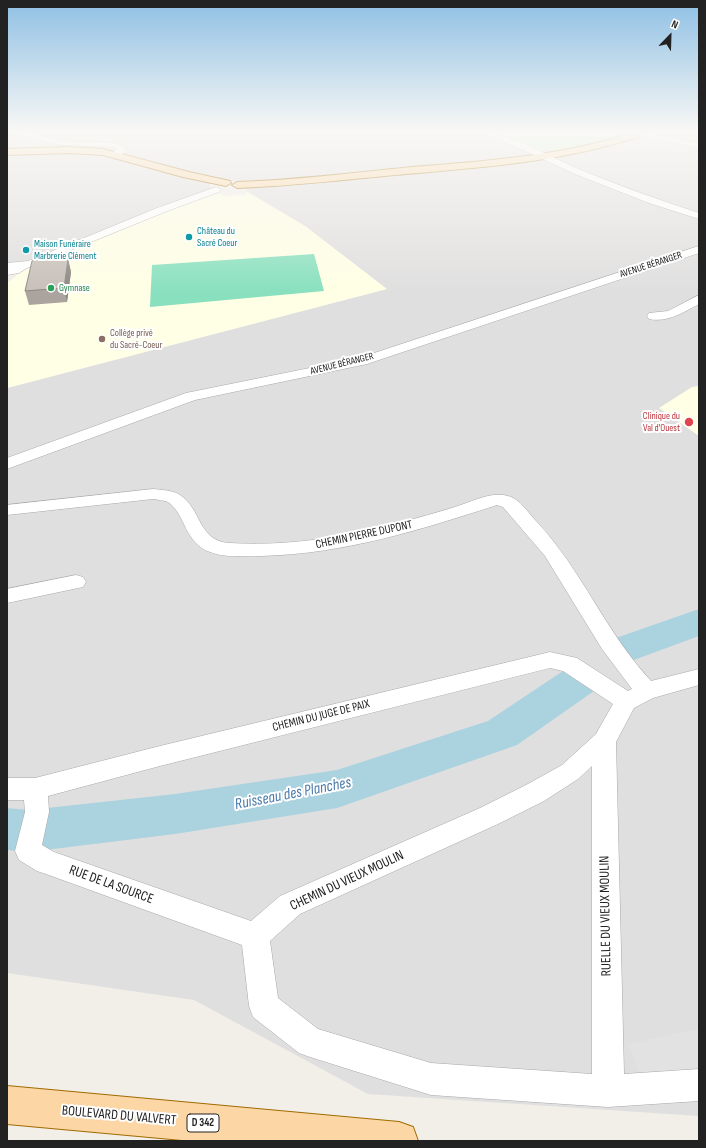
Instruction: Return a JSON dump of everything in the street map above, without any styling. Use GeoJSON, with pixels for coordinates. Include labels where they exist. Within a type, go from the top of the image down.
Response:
{"type":"FeatureCollection","features":[{"type":"Feature","properties":{"kind":"main road"},"geometry":{"type":"LineString","coordinates":[[212,186],[215,188],[227,191],[233,186],[243,186]]}},
{"type":"Feature","properties":{"kind":"main road","name":"BOULEVARD DU VALVERT"},"geometry":{"type":"LineString","coordinates":[[7,1105],[399,1141]]}},
{"type":"Feature","properties":{"kind":"street"},"geometry":{"type":"LineString","coordinates":[[613,186],[652,201],[699,216]]}},
{"type":"Feature","properties":{"kind":"street"},"geometry":{"type":"LineString","coordinates":[[8,269],[19,270],[22,266],[215,188]]}},
{"type":"Feature","properties":{"kind":"street","name":"AVENUE BÉRANGER"},"geometry":{"type":"LineString","coordinates":[[7,464],[191,396],[362,361],[699,249]]}},
{"type":"Feature","properties":{"kind":"street"},"geometry":{"type":"LineString","coordinates":[[653,316],[671,314],[699,299]]}},
{"type":"Feature","properties":{"kind":"street","name":"CHEMIN PIERRE DUPONT"},"geometry":{"type":"LineString","coordinates":[[7,510],[153,494],[165,495],[176,500],[206,543],[215,548],[271,550],[342,542],[406,527],[497,499],[503,500],[509,503],[557,558],[612,645],[630,691]]}},
{"type":"Feature","properties":{"kind":"street"},"geometry":{"type":"LineString","coordinates":[[7,596],[76,582]]}},
{"type":"Feature","properties":{"kind":"street","name":"CHEMIN DU JUGE DE PAIX"},"geometry":{"type":"LineString","coordinates":[[7,789],[36,800],[176,752],[550,660],[569,664],[630,691]]}},
{"type":"Feature","properties":{"kind":"street"},"geometry":{"type":"LineString","coordinates":[[630,691],[699,677]]}},
{"type":"Feature","properties":{"kind":"street","name":"CHEMIN DU VIEUX MOULIN"},"geometry":{"type":"LineString","coordinates":[[255,936],[290,905],[489,816],[535,793],[570,772],[604,741],[630,691]]}},
{"type":"Feature","properties":{"kind":"street","name":"RUELLE DU VIEUX MOULIN"},"geometry":{"type":"LineString","coordinates":[[604,741],[608,1091]]}},
{"type":"Feature","properties":{"kind":"street","name":"RUE DE LA SOURCE"},"geometry":{"type":"LineString","coordinates":[[36,800],[28,851],[46,862],[255,936]]}},
{"type":"Feature","properties":{"kind":"street"},"geometry":{"type":"LineString","coordinates":[[255,936],[264,1006],[310,1042],[431,1079],[608,1091],[699,1086]]}},
{"type":"Feature","properties":{"kind":"shaded area"},"geometry":{"type":"Polygon","coordinates":[[[7,186],[210,186],[210,190],[14,267],[7,268],[7,186]]]}},
{"type":"Feature","properties":{"kind":"shaded area"},"geometry":{"type":"Polygon","coordinates":[[[274,186],[699,186],[699,245],[359,359],[189,394],[7,460],[7,388],[386,289],[305,226],[245,190],[249,188],[274,186]]]}},
{"type":"Feature","properties":{"kind":"shaded area","name":"Collège privé du Sacré-Coeur"},"geometry":{"type":"Polygon","coordinates":[[[247,192],[305,226],[387,289],[7,388],[7,283],[23,271],[35,265],[161,212],[210,194],[222,194],[223,196],[245,195],[247,192]]]}},
{"type":"Feature","properties":{"kind":"shaded area"},"geometry":{"type":"Polygon","coordinates":[[[699,253],[699,1116],[368,1094],[194,1000],[7,973],[7,466],[193,397],[358,366],[699,253]]]}},
{"type":"Feature","properties":{"kind":"shaded area","name":"Clinique du Val d'Ouest"},"geometry":{"type":"Polygon","coordinates":[[[699,386],[699,436],[659,408],[692,387],[699,386]]]}},
{"type":"Feature","properties":{"kind":"shaded area"},"geometry":{"type":"Polygon","coordinates":[[[699,1029],[699,1083],[645,1086],[628,1044],[699,1029]]]}},
{"type":"Feature","properties":{"kind":"green space"},"geometry":{"type":"Polygon","coordinates":[[[314,254],[324,291],[150,307],[152,265],[314,254]]]}},
{"type":"Feature","properties":{"kind":"building"},"geometry":{"type":"Polygon","coordinates":[[[68,259],[64,288],[25,291],[32,261],[68,259]]]}},
{"type":"Feature","properties":{"kind":"waterway","name":"Ruisseau des Planches"},"geometry":{"type":"LineString","coordinates":[[623,650],[699,622]]}},
{"type":"Feature","properties":{"kind":"waterway","name":"Ruisseau des Planches"},"geometry":{"type":"LineString","coordinates":[[7,829],[29,831],[175,814],[337,789],[502,733],[580,680]]}},
{"type":"Feature","properties":{"kind":"place","name":"Château du Sacré Coeur"},"geometry":{"type":"Point","coordinates":[189,237]}},
{"type":"Feature","properties":{"kind":"place","name":"Maison Funéraire Marbrerie Clément"},"geometry":{"type":"Point","coordinates":[26,250]}},
{"type":"Feature","properties":{"kind":"place","name":"Gymnase"},"geometry":{"type":"Point","coordinates":[51,288]}},
{"type":"Feature","properties":{"kind":"place","name":"Collège privé du Sacré-Coeur"},"geometry":{"type":"Point","coordinates":[102,339]}},
{"type":"Feature","properties":{"kind":"place","name":"Clinique du Val d'Ouest"},"geometry":{"type":"Point","coordinates":[689,422]}}]}
